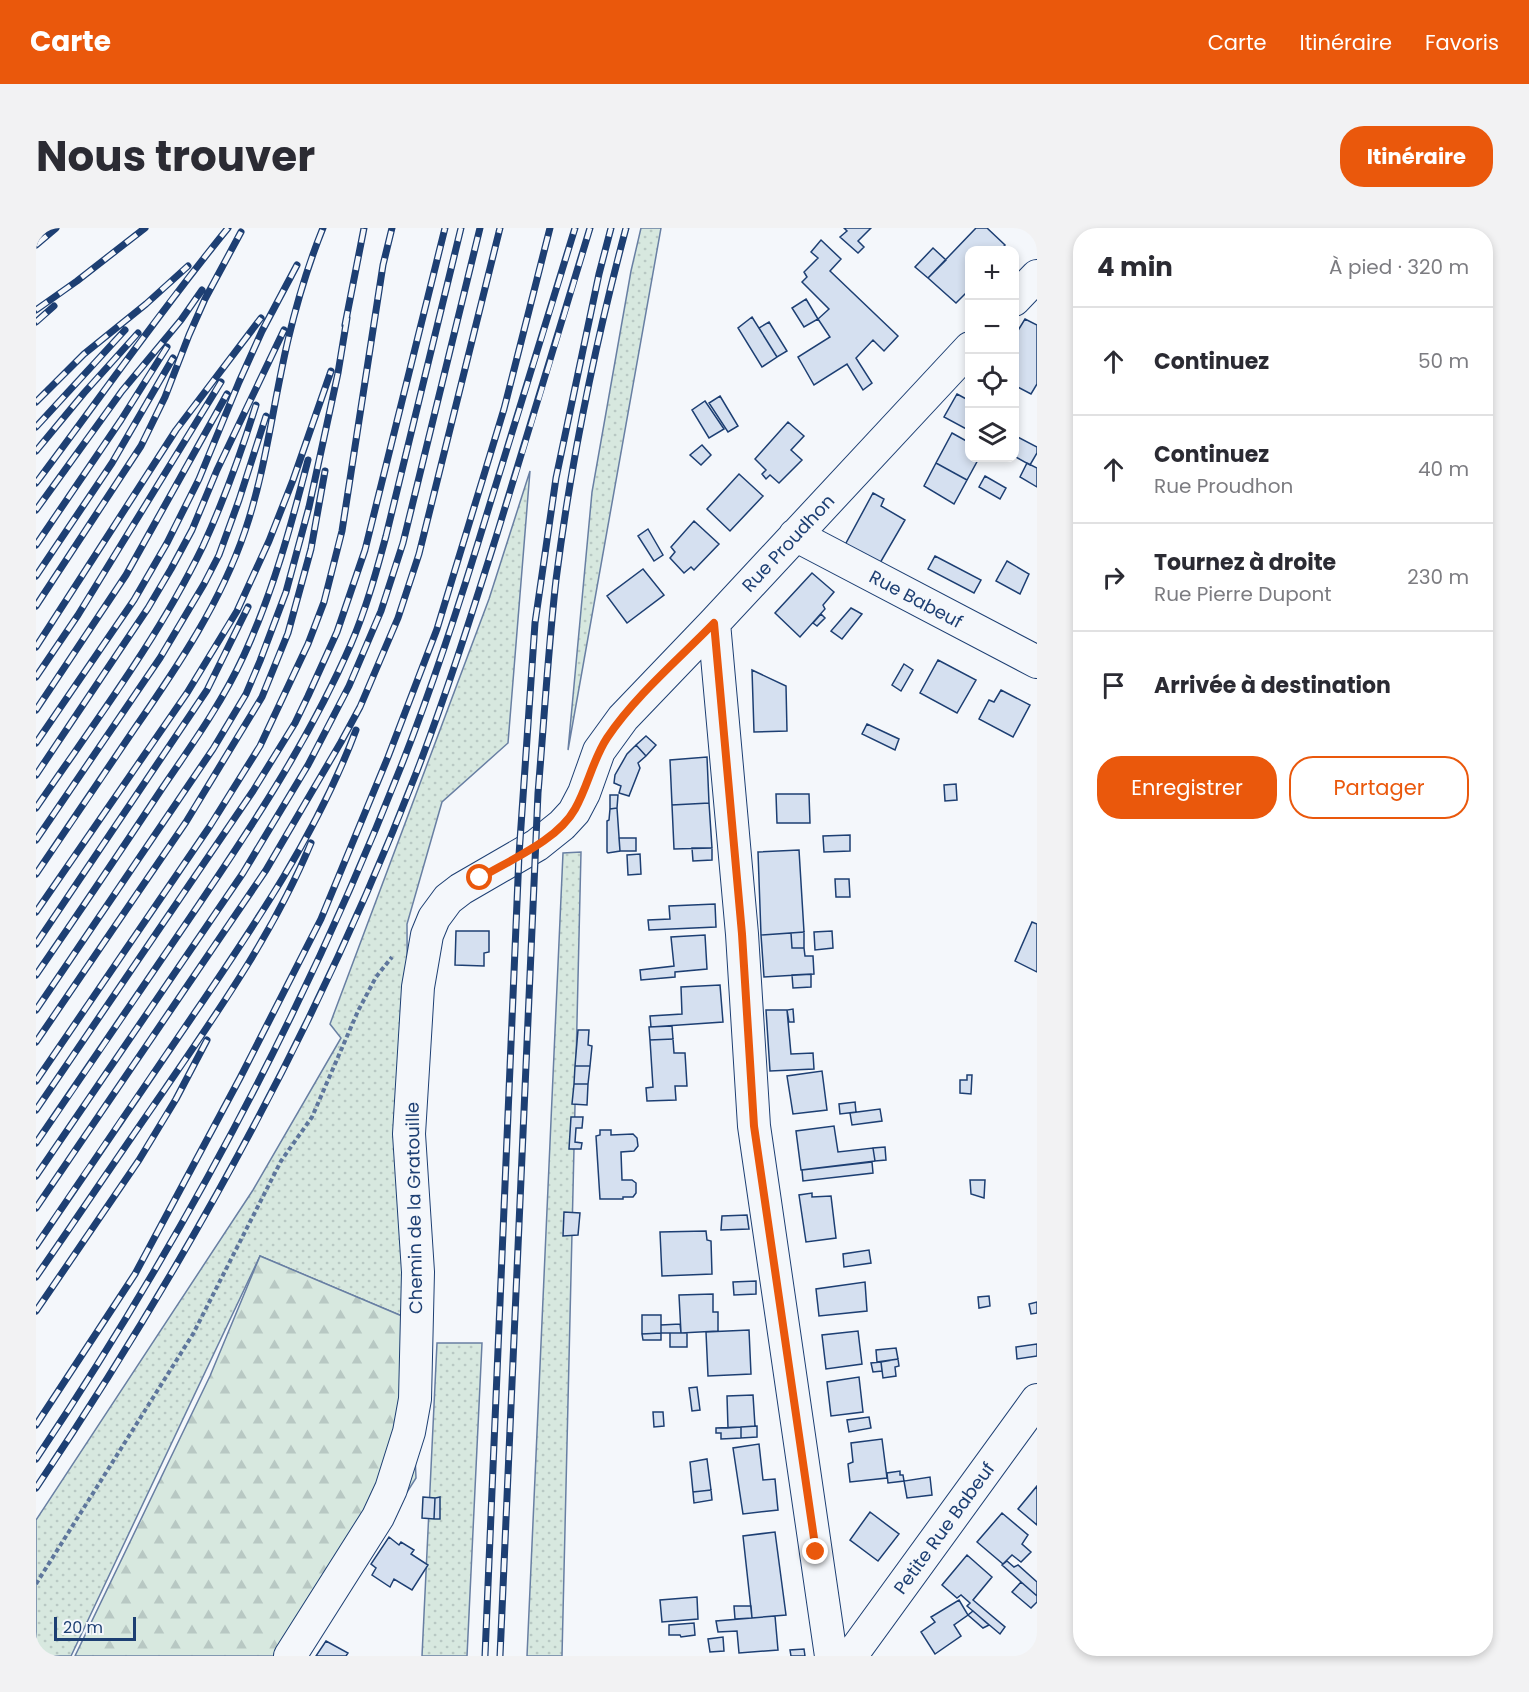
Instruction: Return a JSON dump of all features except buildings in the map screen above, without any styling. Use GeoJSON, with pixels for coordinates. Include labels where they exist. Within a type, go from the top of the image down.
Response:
{"type":"FeatureCollection","features":[{"type":"Feature","properties":{"kind":"street"},"geometry":{"type":"LineString","coordinates":[[1019,295],[1037,276]]}},
{"type":"Feature","properties":{"kind":"street","name":"Rue Proudhon"},"geometry":{"type":"LineString","coordinates":[[608,737],[651,687],[714,623],[965,352]]}},
{"type":"Feature","properties":{"kind":"street","name":"Rue Babeuf"},"geometry":{"type":"LineString","coordinates":[[795,535],[1037,662]]}},
{"type":"Feature","properties":{"kind":"street"},"geometry":{"type":"LineString","coordinates":[[714,623],[742,934],[754,1126],[831,1656]]}},
{"type":"Feature","properties":{"kind":"street","name":"Chemin de la Gratouille"},"geometry":{"type":"LineString","coordinates":[[290,1656],[378,1517],[391,1489],[409,1432],[416,1390],[418,1272],[410,1134],[418,987],[427,935],[434,918],[448,899],[537,845],[574,812],[608,737]]}},
{"type":"Feature","properties":{"kind":"street","name":"Petite Rue Babeuf"},"geometry":{"type":"LineString","coordinates":[[851,1656],[1037,1400]]}},
{"type":"Feature","properties":{"kind":"path"},"geometry":{"type":"LineString","coordinates":[[36,1584],[193,1334],[281,1161],[312,1117],[358,1011],[376,977],[396,952]]}},
{"type":"Feature","properties":{"kind":"green space"},"geometry":{"type":"Polygon","coordinates":[[[641,228],[661,228],[568,750],[592,492],[631,271],[641,228]]]}},
{"type":"Feature","properties":{"kind":"green space"},"geometry":{"type":"Polygon","coordinates":[[[530,471],[508,743],[442,802],[407,924],[409,1319],[260,1256],[71,1656],[36,1656],[36,1520],[253,1190],[341,1038],[330,1024],[489,599],[530,471]]]}},
{"type":"Feature","properties":{"kind":"green space"},"geometry":{"type":"Polygon","coordinates":[[[581,852],[562,1656],[527,1656],[563,853],[581,852]]]}},
{"type":"Feature","properties":{"kind":"green space"},"geometry":{"type":"Polygon","coordinates":[[[260,1256],[409,1319],[416,1478],[303,1656],[75,1656],[210,1376],[260,1256]]]}},
{"type":"Feature","properties":{"kind":"green space"},"geometry":{"type":"Polygon","coordinates":[[[437,1343],[482,1343],[467,1656],[422,1656],[437,1343]]]}},
{"type":"Feature","properties":{"kind":"railway"},"geometry":{"type":"LineString","coordinates":[[36,245],[56,228]]}},
{"type":"Feature","properties":{"kind":"railway"},"geometry":{"type":"LineString","coordinates":[[36,310],[145,228]]}},
{"type":"Feature","properties":{"kind":"railway"},"geometry":{"type":"LineString","coordinates":[[36,483],[228,228]]}},
{"type":"Feature","properties":{"kind":"railway"},"geometry":{"type":"LineString","coordinates":[[36,874],[167,681],[224,583],[252,508],[291,326],[323,228]]}},
{"type":"Feature","properties":{"kind":"railway"},"geometry":{"type":"LineString","coordinates":[[345,325],[364,228]]}},
{"type":"Feature","properties":{"kind":"railway"},"geometry":{"type":"LineString","coordinates":[[36,1081],[210,826],[260,746],[308,644],[324,602],[342,531],[383,265],[392,228]]}},
{"type":"Feature","properties":{"kind":"railway"},"geometry":{"type":"LineString","coordinates":[[36,1110],[253,791],[295,723],[308,696],[337,632],[365,550],[445,228]]}},
{"type":"Feature","properties":{"kind":"railway"},"geometry":{"type":"LineString","coordinates":[[36,1143],[253,823],[295,754],[334,681],[366,604],[386,536],[461,228]]}},
{"type":"Feature","properties":{"kind":"railway"},"geometry":{"type":"LineString","coordinates":[[36,1176],[243,873],[308,765],[349,686],[381,611],[403,543],[480,228]]}},
{"type":"Feature","properties":{"kind":"railway"},"geometry":{"type":"LineString","coordinates":[[36,1208],[266,870],[360,707],[398,618],[419,554],[500,228]]}},
{"type":"Feature","properties":{"kind":"railway"},"geometry":{"type":"LineString","coordinates":[[36,1425],[135,1274],[240,1078],[321,919],[388,757],[437,629],[504,409],[550,228]]}},
{"type":"Feature","properties":{"kind":"railway"},"geometry":{"type":"LineString","coordinates":[[36,1459],[90,1377],[191,1208],[283,1034],[365,855],[402,764],[448,636],[575,228]]}},
{"type":"Feature","properties":{"kind":"railway"},"geometry":{"type":"LineString","coordinates":[[36,1488],[92,1403],[197,1229],[293,1050],[379,865],[417,771],[459,653],[521,458],[590,228]]}},
{"type":"Feature","properties":{"kind":"railway"},"geometry":{"type":"LineString","coordinates":[[485,1656],[519,855],[535,623],[556,478],[599,274],[611,228]]}},
{"type":"Feature","properties":{"kind":"railway"},"geometry":{"type":"LineString","coordinates":[[500,1656],[538,793],[551,633],[562,535],[577,447],[594,359],[626,228]]}},
{"type":"Feature","properties":{"kind":"railway"},"geometry":{"type":"LineString","coordinates":[[36,606],[141,446],[165,397],[205,299],[241,232]]}},
{"type":"Feature","properties":{"kind":"railway"},"geometry":{"type":"LineString","coordinates":[[36,743],[134,600],[167,543],[199,479],[262,331],[297,265]]}},
{"type":"Feature","properties":{"kind":"railway"},"geometry":{"type":"LineString","coordinates":[[36,402],[84,354],[146,304],[188,266]]}},
{"type":"Feature","properties":{"kind":"railway"},"geometry":{"type":"LineString","coordinates":[[36,510],[122,391],[181,320],[202,290]]}},
{"type":"Feature","properties":{"kind":"railway"},"geometry":{"type":"LineString","coordinates":[[36,322],[54,306]]}},
{"type":"Feature","properties":{"kind":"railway"},"geometry":{"type":"LineString","coordinates":[[36,647],[176,430],[261,318]]}},
{"type":"Feature","properties":{"kind":"railway"},"geometry":{"type":"LineString","coordinates":[[36,1010],[213,749],[246,694],[286,592],[309,507],[338,373],[347,318]]}},
{"type":"Feature","properties":{"kind":"railway"},"geometry":{"type":"LineString","coordinates":[[36,427],[125,330]]}},
{"type":"Feature","properties":{"kind":"railway"},"geometry":{"type":"LineString","coordinates":[[36,775],[148,608],[171,569],[192,530],[217,470],[284,330]]}},
{"type":"Feature","properties":{"kind":"railway"},"geometry":{"type":"LineString","coordinates":[[36,451],[138,333]]}},
{"type":"Feature","properties":{"kind":"railway"},"geometry":{"type":"LineString","coordinates":[[36,545],[121,420],[167,347]]}},
{"type":"Feature","properties":{"kind":"railway"},"geometry":{"type":"LineString","coordinates":[[36,576],[112,463],[173,358]]}},
{"type":"Feature","properties":{"kind":"railway"},"geometry":{"type":"LineString","coordinates":[[36,912],[187,693],[237,611],[269,541],[293,480],[331,371]]}},
{"type":"Feature","properties":{"kind":"railway"},"geometry":{"type":"LineString","coordinates":[[36,677],[78,615],[221,382]]}},
{"type":"Feature","properties":{"kind":"railway"},"geometry":{"type":"LineString","coordinates":[[36,710],[126,575],[227,394]]}},
{"type":"Feature","properties":{"kind":"railway"},"geometry":{"type":"LineString","coordinates":[[36,808],[146,647],[185,580],[218,511],[256,405]]}},
{"type":"Feature","properties":{"kind":"railway"},"geometry":{"type":"LineString","coordinates":[[36,840],[160,658],[204,584],[219,555],[266,416]]}},
{"type":"Feature","properties":{"kind":"railway"},"geometry":{"type":"LineString","coordinates":[[36,975],[195,741],[235,673],[273,583],[308,460]]}},
{"type":"Feature","properties":{"kind":"railway"},"geometry":{"type":"LineString","coordinates":[[36,1042],[186,822],[262,697],[288,633],[311,549],[325,471]]}},
{"type":"Feature","properties":{"kind":"railway"},"geometry":{"type":"LineString","coordinates":[[36,944],[207,690],[248,607]]}},
{"type":"Feature","properties":{"kind":"railway"},"geometry":{"type":"LineString","coordinates":[[36,1246],[261,914],[323,806],[356,730]]}},
{"type":"Feature","properties":{"kind":"railway"},"geometry":{"type":"LineString","coordinates":[[36,1277],[244,970],[280,908],[311,843]]}},
{"type":"Feature","properties":{"kind":"railway"},"geometry":{"type":"LineString","coordinates":[[36,1311],[139,1160],[176,1099],[207,1040]]}},
{"type":"Feature","properties":{"kind":"route"},"geometry":{"type":"LineString","coordinates":[[480,878],[537,845],[574,812],[584,793],[599,751],[608,737],[651,687],[714,623],[742,934],[754,1126],[816,1552]]}}]}
